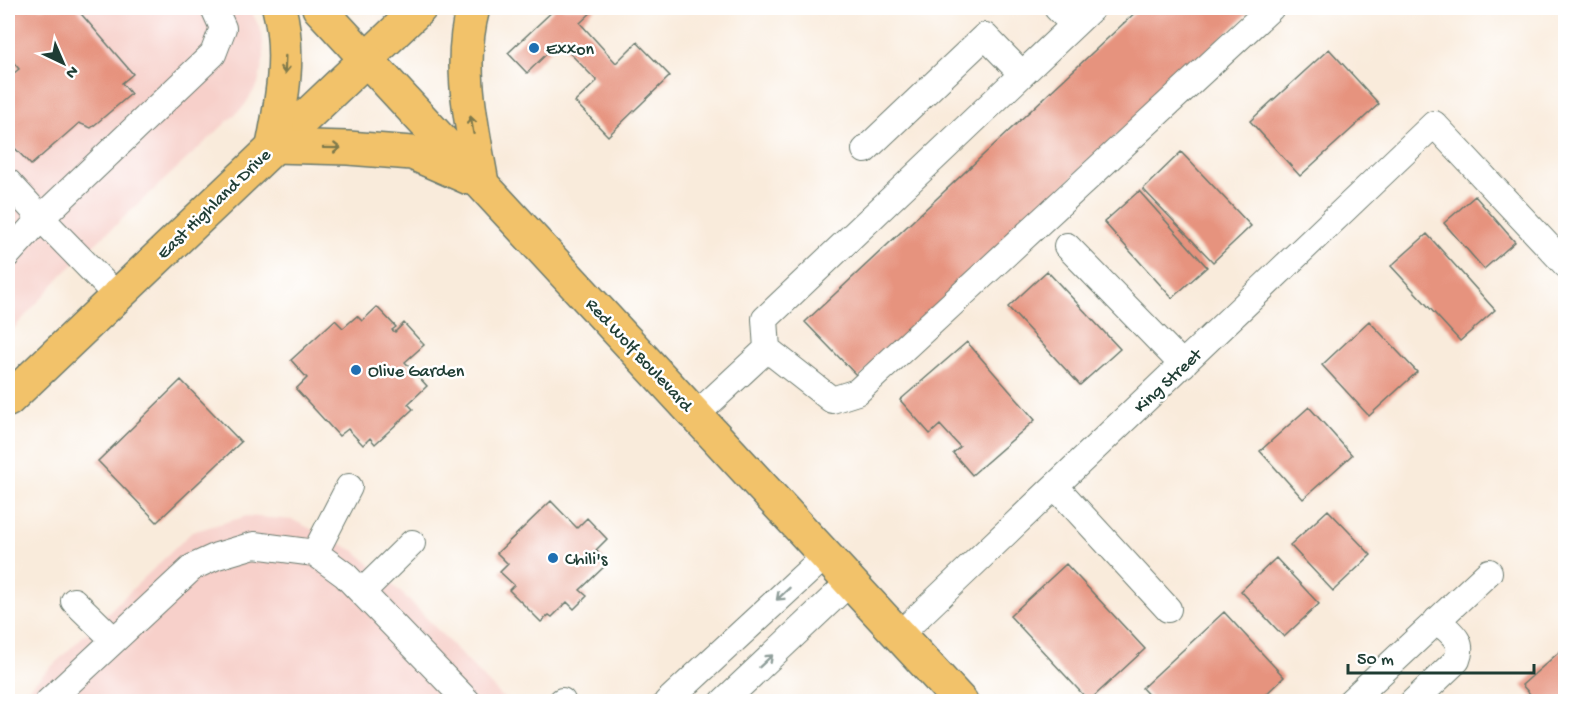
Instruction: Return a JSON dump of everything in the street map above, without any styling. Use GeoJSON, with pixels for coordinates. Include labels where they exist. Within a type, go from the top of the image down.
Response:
{"type":"FeatureCollection","features":[{"type":"Feature","properties":{"kind":"main road"},"geometry":{"type":"LineString","coordinates":[[279,8],[283,22],[286,62],[273,146],[412,153],[482,183]]}},
{"type":"Feature","properties":{"kind":"main road","name":"Red Wolf Boulevard"},"geometry":{"type":"LineString","coordinates":[[319,8],[962,702]]}},
{"type":"Feature","properties":{"kind":"main road","name":"East Highland Drive"},"geometry":{"type":"LineString","coordinates":[[8,400],[420,8]]}},
{"type":"Feature","properties":{"kind":"main road"},"geometry":{"type":"LineString","coordinates":[[472,8],[466,31],[466,89],[482,183]]}},
{"type":"Feature","properties":{"kind":"street"},"geometry":{"type":"LineString","coordinates":[[8,254],[41,218],[213,54],[223,28],[214,8]]}},
{"type":"Feature","properties":{"kind":"street"},"geometry":{"type":"LineString","coordinates":[[766,349],[832,400],[857,392],[1271,8]]}},
{"type":"Feature","properties":{"kind":"street"},"geometry":{"type":"LineString","coordinates":[[696,415],[766,349],[765,319],[1022,74],[1074,13]]}},
{"type":"Feature","properties":{"kind":"street"},"geometry":{"type":"LineString","coordinates":[[865,150],[985,36],[1022,74]]}},
{"type":"Feature","properties":{"kind":"street","name":"King Street"},"geometry":{"type":"LineString","coordinates":[[899,635],[1434,124],[1566,266]]}},
{"type":"Feature","properties":{"kind":"street"},"geometry":{"type":"LineString","coordinates":[[8,182],[117,296]]}},
{"type":"Feature","properties":{"kind":"street"},"geometry":{"type":"LineString","coordinates":[[1067,246],[1183,365]]}},
{"type":"Feature","properties":{"kind":"street"},"geometry":{"type":"LineString","coordinates":[[1055,486],[1168,609]]}},
{"type":"Feature","properties":{"kind":"street"},"geometry":{"type":"LineString","coordinates":[[315,553],[349,488]]}},
{"type":"Feature","properties":{"kind":"street"},"geometry":{"type":"LineString","coordinates":[[362,592],[412,543]]}},
{"type":"Feature","properties":{"kind":"street"},"geometry":{"type":"LineString","coordinates":[[48,702],[193,567],[217,556],[254,545],[315,553],[345,575],[468,702]]}},
{"type":"Feature","properties":{"kind":"street"},"geometry":{"type":"LineString","coordinates":[[667,702],[826,555]]}},
{"type":"Feature","properties":{"kind":"street"},"geometry":{"type":"LineString","coordinates":[[1350,702],[1489,572]]}},
{"type":"Feature","properties":{"kind":"street"},"geometry":{"type":"LineString","coordinates":[[723,702],[851,581]]}},
{"type":"Feature","properties":{"kind":"street"},"geometry":{"type":"LineString","coordinates":[[74,601],[114,640]]}},
{"type":"Feature","properties":{"kind":"street"},"geometry":{"type":"LineString","coordinates":[[1413,702],[1457,660],[1461,651],[1458,642],[1437,620]]}},
{"type":"Feature","properties":{"kind":"shaded area"},"geometry":{"type":"Polygon","coordinates":[[[8,8],[250,8],[262,33],[264,57],[258,84],[244,106],[64,273],[8,335],[8,8]]]}},
{"type":"Feature","properties":{"kind":"shaded area"},"geometry":{"type":"Polygon","coordinates":[[[247,516],[293,520],[355,551],[409,600],[506,701],[12,702],[192,532],[247,516]]]}},
{"type":"Feature","properties":{"kind":"building"},"geometry":{"type":"Polygon","coordinates":[[[15,8],[76,8],[133,74],[122,83],[131,94],[91,128],[79,123],[31,165],[8,141],[8,78],[19,69],[8,56],[8,14],[15,8]]]}},
{"type":"Feature","properties":{"kind":"building"},"geometry":{"type":"Polygon","coordinates":[[[556,8],[596,8],[580,23],[616,63],[637,42],[670,76],[608,136],[575,102],[597,81],[559,42],[527,73],[508,53],[556,8]]]}},
{"type":"Feature","properties":{"kind":"building"},"geometry":{"type":"Polygon","coordinates":[[[1140,8],[1253,8],[859,378],[805,322],[1140,8]]]}},
{"type":"Feature","properties":{"kind":"building"},"geometry":{"type":"Polygon","coordinates":[[[1329,49],[1379,104],[1300,176],[1250,121],[1329,49]]]}},
{"type":"Feature","properties":{"kind":"building"},"geometry":{"type":"Polygon","coordinates":[[[1181,152],[1251,226],[1213,262],[1143,189],[1181,152]]]}},
{"type":"Feature","properties":{"kind":"building"},"geometry":{"type":"Polygon","coordinates":[[[1139,191],[1207,267],[1172,298],[1104,222],[1139,191]]]}},
{"type":"Feature","properties":{"kind":"building"},"geometry":{"type":"Polygon","coordinates":[[[1475,196],[1515,242],[1484,269],[1444,223],[1475,196]]]}},
{"type":"Feature","properties":{"kind":"building"},"geometry":{"type":"Polygon","coordinates":[[[1427,234],[1495,310],[1460,341],[1391,266],[1427,234]]]}},
{"type":"Feature","properties":{"kind":"building"},"geometry":{"type":"Polygon","coordinates":[[[1047,271],[1120,349],[1080,385],[1008,307],[1047,271]]]}},
{"type":"Feature","properties":{"kind":"building","name":"Olive Garden"},"geometry":{"type":"Polygon","coordinates":[[[377,307],[396,327],[392,330],[395,332],[404,323],[424,345],[405,362],[427,386],[408,404],[413,409],[375,444],[370,438],[363,445],[348,429],[339,436],[296,389],[307,378],[291,360],[335,320],[343,328],[357,316],[362,321],[377,307]]]}},
{"type":"Feature","properties":{"kind":"building"},"geometry":{"type":"Polygon","coordinates":[[[1369,321],[1417,372],[1369,416],[1322,365],[1369,321]]]}},
{"type":"Feature","properties":{"kind":"building"},"geometry":{"type":"Polygon","coordinates":[[[967,342],[1035,420],[972,475],[953,453],[960,447],[940,425],[930,434],[900,400],[967,342]]]}},
{"type":"Feature","properties":{"kind":"building"},"geometry":{"type":"Polygon","coordinates":[[[181,380],[241,442],[157,522],[98,461],[181,380]]]}},
{"type":"Feature","properties":{"kind":"building"},"geometry":{"type":"Polygon","coordinates":[[[1309,407],[1352,455],[1303,499],[1260,451],[1309,407]]]}},
{"type":"Feature","properties":{"kind":"building","name":"Chili's"},"geometry":{"type":"Polygon","coordinates":[[[551,501],[577,528],[587,518],[607,539],[596,550],[608,563],[580,590],[587,596],[574,609],[567,602],[552,617],[549,615],[541,622],[509,590],[514,585],[500,572],[508,564],[497,553],[551,501]]]}},
{"type":"Feature","properties":{"kind":"building"},"geometry":{"type":"Polygon","coordinates":[[[1328,510],[1371,555],[1333,591],[1290,545],[1328,510]]]}},
{"type":"Feature","properties":{"kind":"building"},"geometry":{"type":"Polygon","coordinates":[[[1276,558],[1319,604],[1284,637],[1241,591],[1276,558]]]}},
{"type":"Feature","properties":{"kind":"building"},"geometry":{"type":"Polygon","coordinates":[[[1066,564],[1145,649],[1089,701],[1010,616],[1066,564]]]}},
{"type":"Feature","properties":{"kind":"building"},"geometry":{"type":"Polygon","coordinates":[[[1224,612],[1284,677],[1258,702],[1155,702],[1142,688],[1224,612]]]}},
{"type":"Feature","properties":{"kind":"building"},"geometry":{"type":"Polygon","coordinates":[[[1566,646],[1566,702],[1537,702],[1522,685],[1566,646]]]}},
{"type":"Feature","properties":{"kind":"place","name":"Exxon"},"geometry":{"type":"Point","coordinates":[534,48]}},
{"type":"Feature","properties":{"kind":"place","name":"Olive Garden"},"geometry":{"type":"Point","coordinates":[356,370]}},
{"type":"Feature","properties":{"kind":"place","name":"Chili's"},"geometry":{"type":"Point","coordinates":[553,558]}}]}
